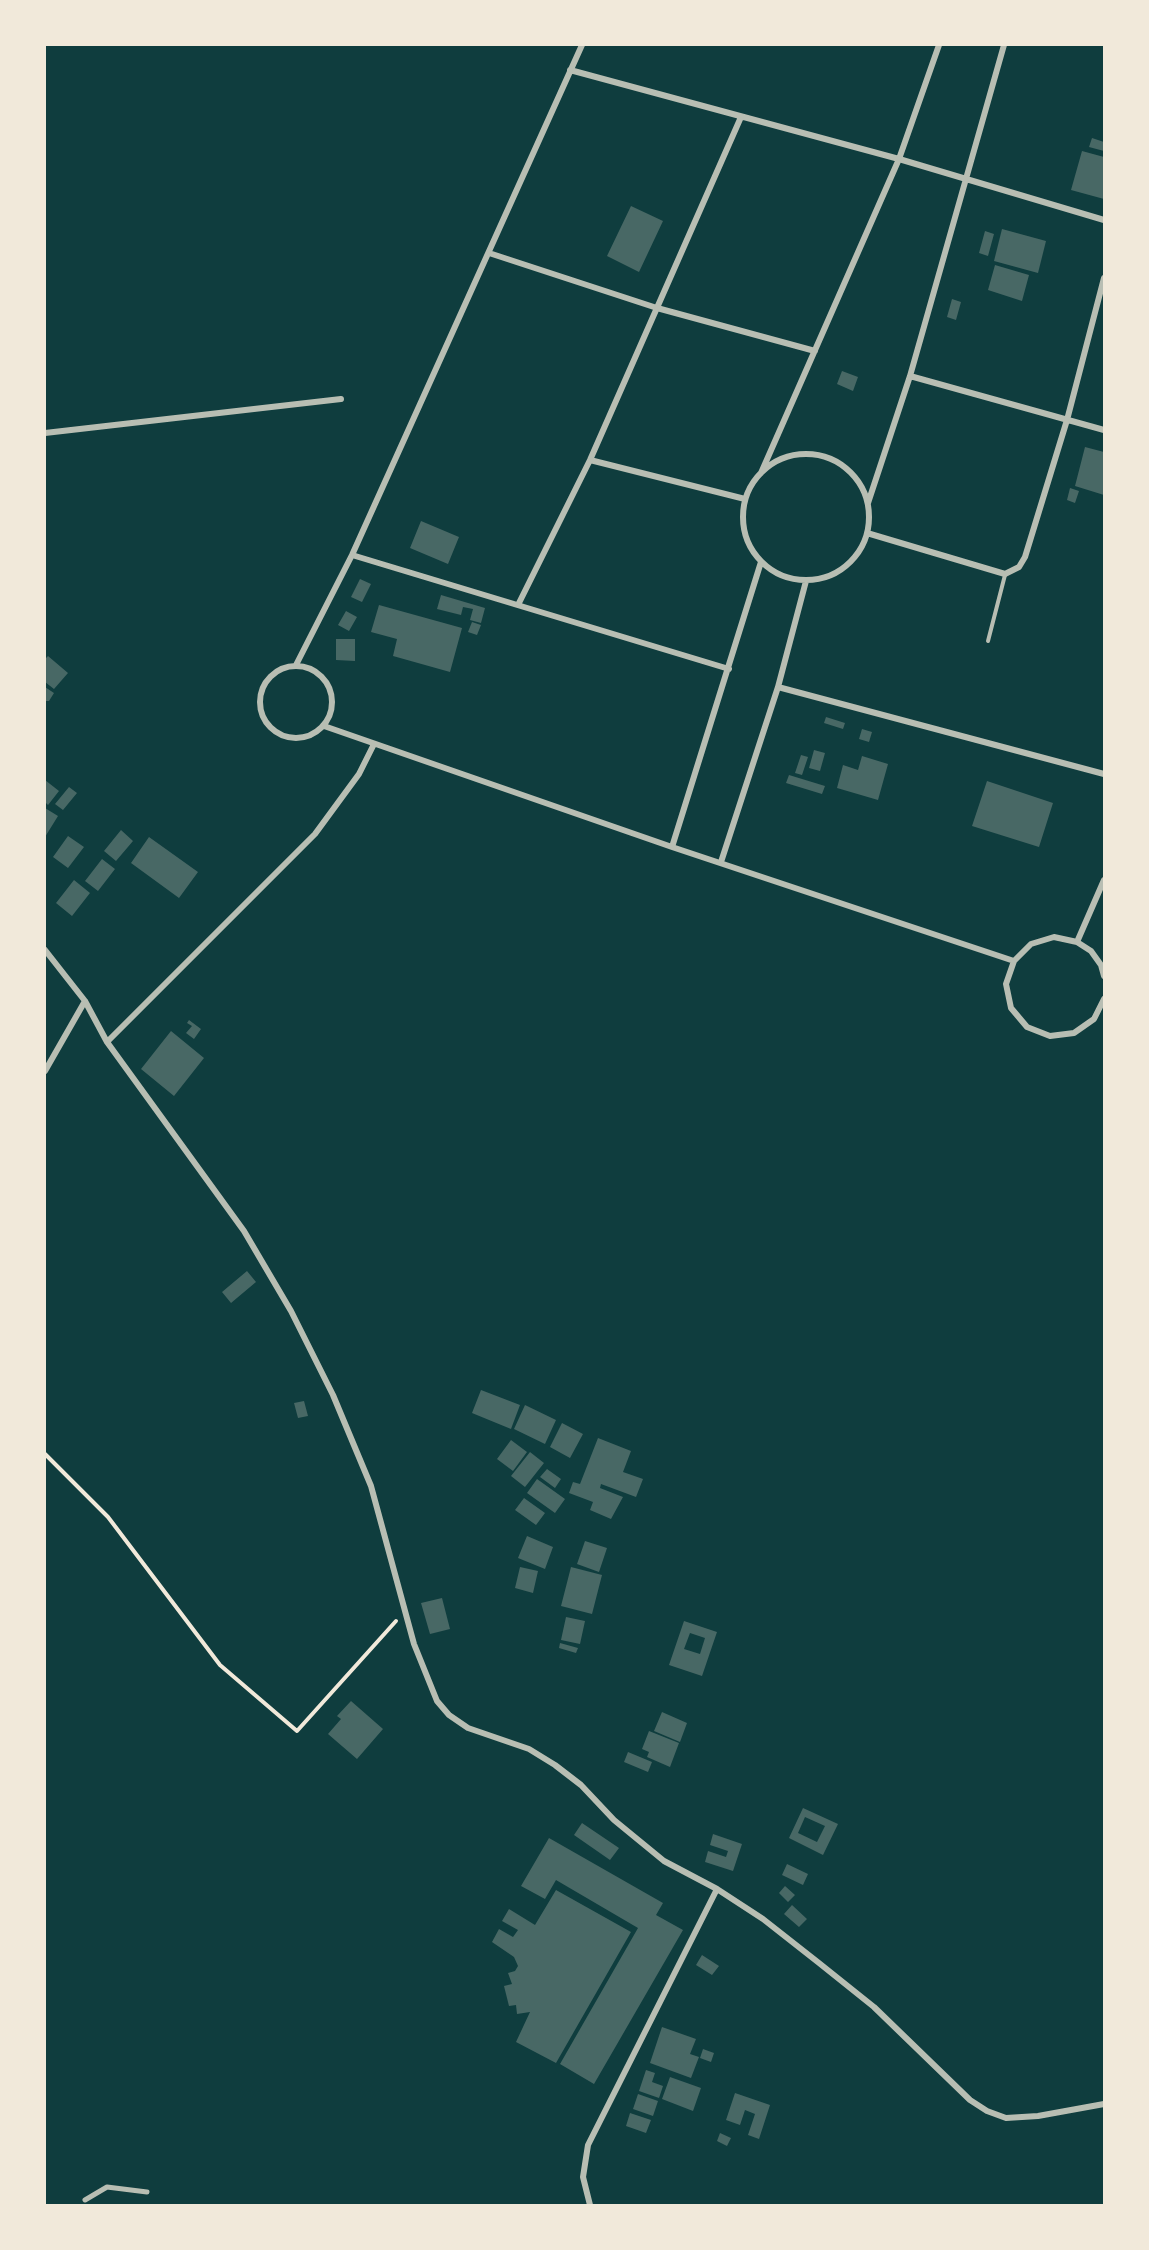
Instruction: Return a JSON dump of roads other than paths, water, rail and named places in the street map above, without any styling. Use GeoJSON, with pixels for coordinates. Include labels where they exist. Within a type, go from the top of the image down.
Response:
{"type":"FeatureCollection","features":[{"type":"Feature","properties":{"kind":"street"},"geometry":{"type":"LineString","coordinates":[[296,665],[352,555],[582,45]]}},
{"type":"Feature","properties":{"kind":"street"},"geometry":{"type":"LineString","coordinates":[[939,45],[898,159],[815,351],[760,473],[745,499],[742,521],[748,543],[761,562],[789,578],[806,581],[826,577],[845,567],[859,552],[867,533],[868,503],[910,376],[1004,45]]}},
{"type":"Feature","properties":{"kind":"street"},"geometry":{"type":"LineString","coordinates":[[570,70],[898,159],[1104,220]]}},
{"type":"Feature","properties":{"kind":"street"},"geometry":{"type":"LineString","coordinates":[[518,605],[590,460],[741,117]]}},
{"type":"Feature","properties":{"kind":"street"},"geometry":{"type":"LineString","coordinates":[[489,253],[657,308],[815,351]]}},
{"type":"Feature","properties":{"kind":"street"},"geometry":{"type":"LineString","coordinates":[[867,533],[1005,574],[1019,567],[1025,557],[1067,420],[1104,278]]}},
{"type":"Feature","properties":{"kind":"street"},"geometry":{"type":"LineString","coordinates":[[910,376],[1104,430]]}},
{"type":"Feature","properties":{"kind":"street"},"geometry":{"type":"LineString","coordinates":[[45,433],[341,399]]}},
{"type":"Feature","properties":{"kind":"street"},"geometry":{"type":"LineString","coordinates":[[760,473],[779,460],[801,454],[823,457],[843,466],[859,483],[868,503]]}},
{"type":"Feature","properties":{"kind":"street"},"geometry":{"type":"LineString","coordinates":[[590,460],[745,499]]}},
{"type":"Feature","properties":{"kind":"street"},"geometry":{"type":"LineString","coordinates":[[352,555],[729,669]]}},
{"type":"Feature","properties":{"kind":"street"},"geometry":{"type":"LineString","coordinates":[[672,848],[761,562]]}},
{"type":"Feature","properties":{"kind":"street"},"geometry":{"type":"LineString","coordinates":[[721,862],[778,687],[806,581]]}},
{"type":"Feature","properties":{"kind":"street"},"geometry":{"type":"LineString","coordinates":[[296,665],[312,669],[325,679],[332,695],[331,711],[324,726],[309,736],[291,738],[274,731],[262,717],[259,699],[265,682],[278,669],[296,665]]}},
{"type":"Feature","properties":{"kind":"street"},"geometry":{"type":"LineString","coordinates":[[778,687],[1104,774]]}},
{"type":"Feature","properties":{"kind":"street"},"geometry":{"type":"LineString","coordinates":[[324,726],[672,848],[721,862],[1014,961]]}},
{"type":"Feature","properties":{"kind":"street"},"geometry":{"type":"LineString","coordinates":[[107,1042],[315,834],[359,774],[374,744]]}},
{"type":"Feature","properties":{"kind":"street"},"geometry":{"type":"LineString","coordinates":[[1077,942],[1104,880]]}},
{"type":"Feature","properties":{"kind":"street"},"geometry":{"type":"LineString","coordinates":[[1104,976],[1101,965],[1091,951],[1077,942],[1054,937],[1031,944],[1014,961],[1006,984],[1011,1008],[1027,1027],[1050,1036],[1074,1033],[1094,1019],[1104,999]]}},
{"type":"Feature","properties":{"kind":"street"},"geometry":{"type":"LineString","coordinates":[[45,950],[85,1001],[107,1042],[243,1231],[291,1311],[333,1395],[371,1486],[404,1612],[437,1701],[449,1715],[468,1728],[529,1749],[555,1765],[581,1785],[614,1820],[664,1861],[717,1889],[763,1919],[874,2007],[970,2100],[987,2111],[1006,2118],[1038,2116],[1104,2104]]}},
{"type":"Feature","properties":{"kind":"street"},"geometry":{"type":"LineString","coordinates":[[45,1071],[85,1001]]}},
{"type":"Feature","properties":{"kind":"street"},"geometry":{"type":"LineString","coordinates":[[590,2205],[583,2177],[588,2145],[717,1889]]}},
{"type":"Feature","properties":{"kind":"street"},"geometry":{"type":"LineString","coordinates":[[85,2200],[107,2187],[147,2192]]}},
{"type":"Feature","properties":{"kind":"lane"},"geometry":{"type":"LineString","coordinates":[[988,641],[1005,574]]}}]}
